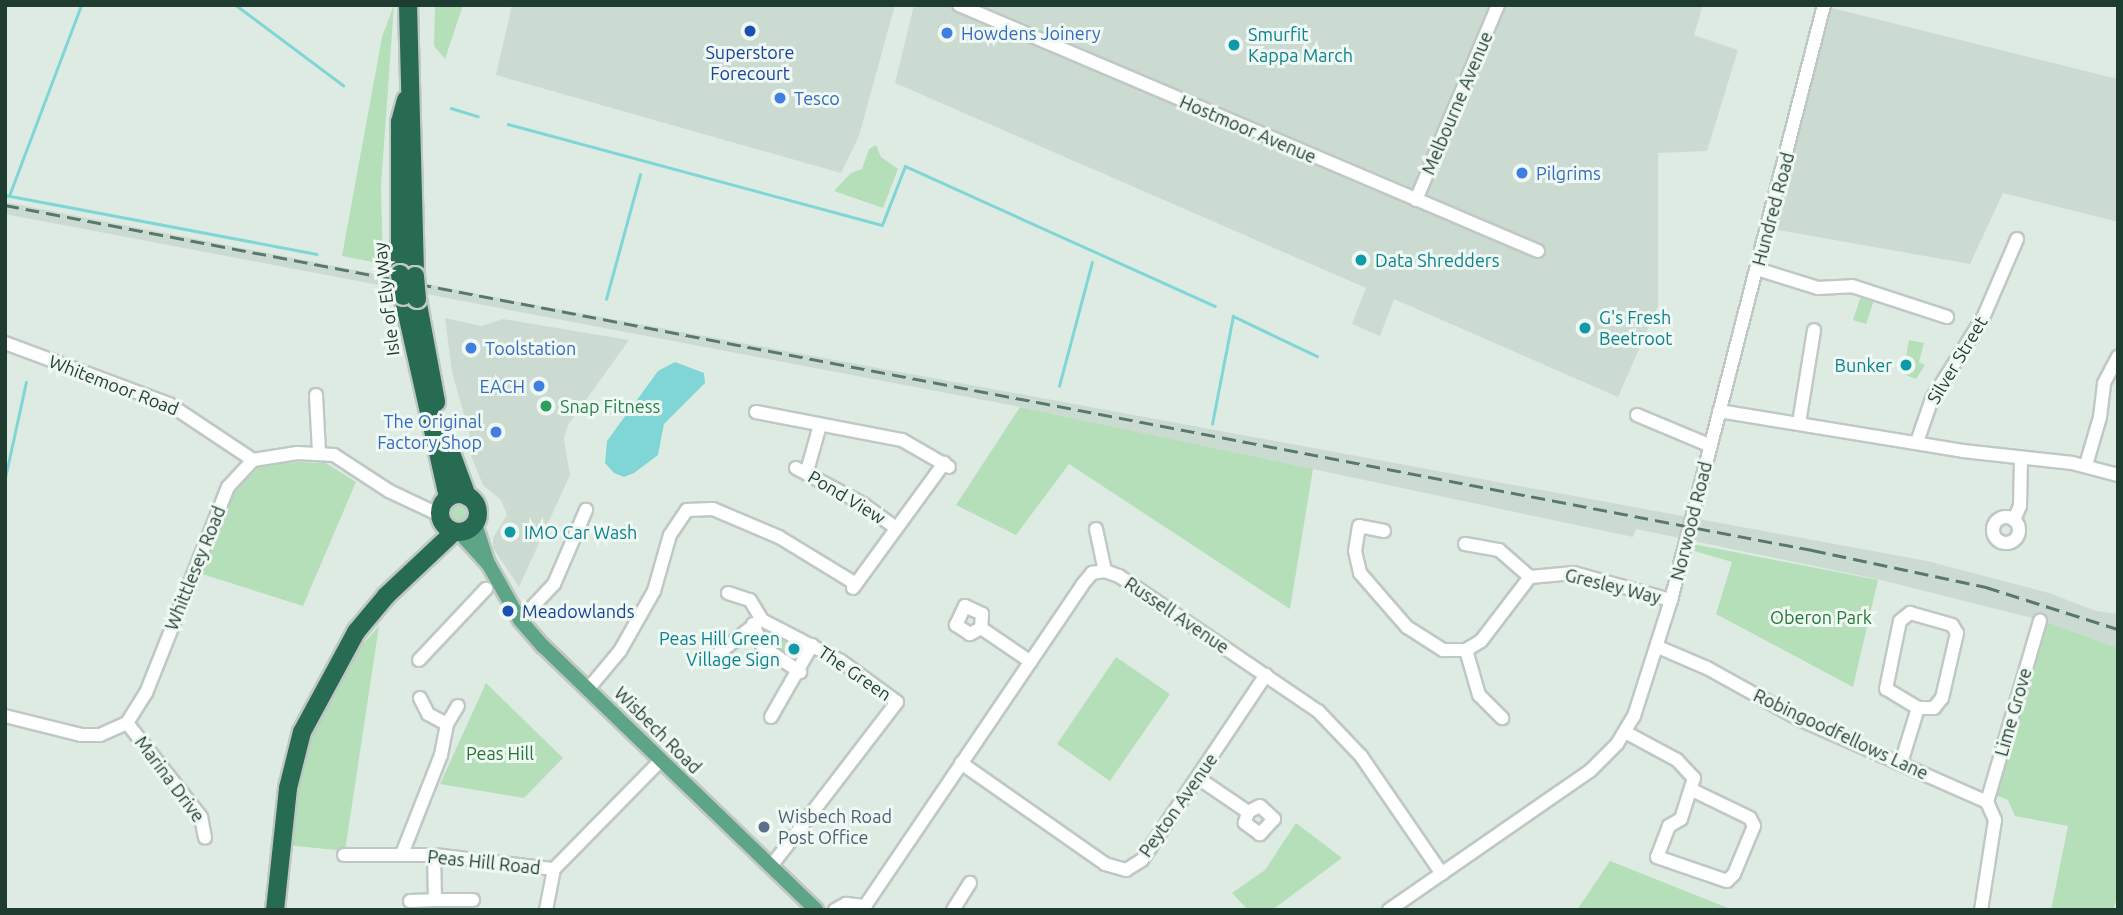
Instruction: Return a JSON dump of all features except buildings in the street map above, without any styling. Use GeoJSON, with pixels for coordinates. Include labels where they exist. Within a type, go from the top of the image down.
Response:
{"type":"FeatureCollection","features":[{"type":"Feature","properties":{"kind":"highway","name":"Isle of Ely Way"},"geometry":{"type":"LineString","coordinates":[[408,5],[408,92],[413,125],[408,275],[410,297],[452,518],[478,509],[467,496],[434,398],[410,297]]}},
{"type":"Feature","properties":{"kind":"highway"},"geometry":{"type":"LineString","coordinates":[[275,910],[288,788],[302,732],[356,632],[430,551],[467,496]]}},
{"type":"Feature","properties":{"kind":"main road","name":"Wisbech Road"},"geometry":{"type":"LineString","coordinates":[[452,518],[489,565],[520,620],[816,910]]}},
{"type":"Feature","properties":{"kind":"street","name":"Hostmoor Avenue"},"geometry":{"type":"LineString","coordinates":[[958,5],[1538,251]]}},
{"type":"Feature","properties":{"kind":"street","name":"Melbourne Avenue"},"geometry":{"type":"LineString","coordinates":[[1416,200],[1498,5]]}},
{"type":"Feature","properties":{"kind":"street","name":"Hundred Road"},"geometry":{"type":"LineString","coordinates":[[1719,411],[1824,5]]}},
{"type":"Feature","properties":{"kind":"street","name":"Silver Street"},"geometry":{"type":"LineString","coordinates":[[1917,442],[1932,399],[1983,318],[2017,239]]}},
{"type":"Feature","properties":{"kind":"street"},"geometry":{"type":"LineString","coordinates":[[1757,269],[1818,288],[1852,286],[1947,317]]}},
{"type":"Feature","properties":{"kind":"street"},"geometry":{"type":"LineString","coordinates":[[1799,423],[1814,330]]}},
{"type":"Feature","properties":{"kind":"street","name":"Whitemoor Road"},"geometry":{"type":"LineString","coordinates":[[5,343],[169,404],[253,460]]}},
{"type":"Feature","properties":{"kind":"street"},"geometry":{"type":"LineString","coordinates":[[2087,466],[2101,417],[2104,383],[2118,357]]}},
{"type":"Feature","properties":{"kind":"street"},"geometry":{"type":"LineString","coordinates":[[316,395],[319,453]]}},
{"type":"Feature","properties":{"kind":"street"},"geometry":{"type":"LineString","coordinates":[[1719,411],[2087,466],[2118,475]]}},
{"type":"Feature","properties":{"kind":"street","name":"Norwood Road"},"geometry":{"type":"LineString","coordinates":[[1389,910],[1590,771],[1625,732],[1658,648],[1719,411]]}},
{"type":"Feature","properties":{"kind":"street"},"geometry":{"type":"LineString","coordinates":[[589,688],[620,651],[654,591],[670,535],[687,510],[713,509],[779,537],[855,586],[946,465],[902,440],[756,412]]}},
{"type":"Feature","properties":{"kind":"street"},"geometry":{"type":"LineString","coordinates":[[1637,415],[1711,446]]}},
{"type":"Feature","properties":{"kind":"street","name":"Pond View"},"geometry":{"type":"LineString","coordinates":[[820,425],[802,470],[897,528]]}},
{"type":"Feature","properties":{"kind":"street"},"geometry":{"type":"LineString","coordinates":[[253,460],[319,453],[342,458],[389,491],[452,518]]}},
{"type":"Feature","properties":{"kind":"street"},"geometry":{"type":"LineString","coordinates":[[2014,520],[2020,506],[2021,458]]}},
{"type":"Feature","properties":{"kind":"street","name":"Whittlesey Road"},"geometry":{"type":"LineString","coordinates":[[127,723],[146,694],[228,487],[253,460]]}},
{"type":"Feature","properties":{"kind":"street"},"geometry":{"type":"LineString","coordinates":[[520,620],[554,584],[586,510]]}},
{"type":"Feature","properties":{"kind":"street"},"geometry":{"type":"LineString","coordinates":[[1384,531],[1359,526],[1356,563],[1366,583],[1427,642],[1443,650],[1466,650],[1493,629],[1530,577],[1499,550],[1465,544]]}},
{"type":"Feature","properties":{"kind":"street"},"geometry":{"type":"LineString","coordinates":[[1096,529],[1105,571]]}},
{"type":"Feature","properties":{"kind":"street","name":"Russell Avenue"},"geometry":{"type":"LineString","coordinates":[[835,910],[846,904],[865,908],[1082,584],[1092,573],[1105,571],[1318,711],[1361,756],[1442,874]]}},
{"type":"Feature","properties":{"kind":"street","name":"Gresley Way"},"geometry":{"type":"LineString","coordinates":[[1530,577],[1574,573],[1671,600]]}},
{"type":"Feature","properties":{"kind":"street"},"geometry":{"type":"LineString","coordinates":[[419,660],[486,589]]}},
{"type":"Feature","properties":{"kind":"street","name":"The Green"},"geometry":{"type":"LineString","coordinates":[[727,593],[750,600],[764,647],[800,672]]}},
{"type":"Feature","properties":{"kind":"street"},"geometry":{"type":"LineString","coordinates":[[1910,613],[1952,625],[1957,633],[1942,698],[1934,708],[1919,708],[1886,689],[1900,621],[1910,613]]}},
{"type":"Feature","properties":{"kind":"street","name":"Lime Grove"},"geometry":{"type":"LineString","coordinates":[[1987,802],[2040,621]]}},
{"type":"Feature","properties":{"kind":"street"},"geometry":{"type":"LineString","coordinates":[[714,657],[757,622]]}},
{"type":"Feature","properties":{"kind":"street","name":"The Green"},"geometry":{"type":"LineString","coordinates":[[757,622],[812,645],[897,702],[772,865]]}},
{"type":"Feature","properties":{"kind":"street"},"geometry":{"type":"LineString","coordinates":[[981,628],[1031,662]]}},
{"type":"Feature","properties":{"kind":"street","name":"The Green"},"geometry":{"type":"LineString","coordinates":[[771,717],[800,672],[812,645]]}},
{"type":"Feature","properties":{"kind":"street","name":"Robingoodfellows Lane"},"geometry":{"type":"LineString","coordinates":[[1658,648],[1707,668],[1799,719],[1987,802]]}},
{"type":"Feature","properties":{"kind":"street"},"geometry":{"type":"LineString","coordinates":[[1466,650],[1479,695],[1502,718]]}},
{"type":"Feature","properties":{"kind":"street","name":"Peyton Avenue"},"geometry":{"type":"LineString","coordinates":[[961,763],[1105,863],[1126,870],[1142,860],[1266,675]]}},
{"type":"Feature","properties":{"kind":"street"},"geometry":{"type":"LineString","coordinates":[[421,698],[428,714],[447,724]]}},
{"type":"Feature","properties":{"kind":"street"},"geometry":{"type":"LineString","coordinates":[[402,854],[441,755],[447,724],[458,706]]}},
{"type":"Feature","properties":{"kind":"street"},"geometry":{"type":"LineString","coordinates":[[1901,763],[1919,708]]}},
{"type":"Feature","properties":{"kind":"street"},"geometry":{"type":"LineString","coordinates":[[5,716],[81,735],[100,734],[127,723]]}},
{"type":"Feature","properties":{"kind":"street","name":"Marina Drive"},"geometry":{"type":"LineString","coordinates":[[127,723],[201,817],[206,827],[205,838]]}},
{"type":"Feature","properties":{"kind":"street"},"geometry":{"type":"LineString","coordinates":[[1625,732],[1689,768],[1694,778],[1681,819],[1669,826],[1657,857],[1727,881],[1734,874],[1754,826],[1750,818],[1692,790]]}},
{"type":"Feature","properties":{"kind":"street","name":"Peas Hill Road"},"geometry":{"type":"LineString","coordinates":[[344,855],[434,855],[554,869],[661,760]]}},
{"type":"Feature","properties":{"kind":"street"},"geometry":{"type":"LineString","coordinates":[[1198,778],[1248,812]]}},
{"type":"Feature","properties":{"kind":"street"},"geometry":{"type":"LineString","coordinates":[[1981,910],[1996,820],[1987,802]]}},
{"type":"Feature","properties":{"kind":"street"},"geometry":{"type":"LineString","coordinates":[[434,855],[435,900]]}},
{"type":"Feature","properties":{"kind":"street"},"geometry":{"type":"LineString","coordinates":[[546,910],[554,869]]}},
{"type":"Feature","properties":{"kind":"street"},"geometry":{"type":"LineString","coordinates":[[953,910],[970,883]]}},
{"type":"Feature","properties":{"kind":"street"},"geometry":{"type":"LineString","coordinates":[[410,901],[474,900]]}},
{"type":"Feature","properties":{"kind":"shaded area"},"geometry":{"type":"Polygon","coordinates":[[[512,5],[895,5],[859,136],[841,173],[496,75],[512,5]]]}},
{"type":"Feature","properties":{"kind":"shaded area"},"geometry":{"type":"Polygon","coordinates":[[[914,5],[1703,5],[1694,35],[1738,50],[1707,151],[1658,153],[1658,306],[1618,397],[1394,299],[1380,336],[1352,324],[1366,288],[895,83],[914,5]]]}},
{"type":"Feature","properties":{"kind":"shaded area"},"geometry":{"type":"Polygon","coordinates":[[[1824,6],[2118,79],[2118,222],[2003,193],[1970,264],[1767,228],[1824,6]]]}},
{"type":"Feature","properties":{"kind":"shaded area"},"geometry":{"type":"Polygon","coordinates":[[[5,202],[525,303],[1927,561],[2049,593],[2096,611],[2118,614],[2118,648],[2044,621],[1881,580],[1636,529],[1633,537],[1020,407],[5,214],[5,202]]]}},
{"type":"Feature","properties":{"kind":"shaded area"},"geometry":{"type":"Polygon","coordinates":[[[445,318],[481,326],[503,319],[629,340],[568,425],[564,439],[570,475],[519,587],[493,548],[493,538],[507,515],[501,500],[483,485],[464,439],[470,436],[452,372],[445,318]]]}},
{"type":"Feature","properties":{"kind":"green space"},"geometry":{"type":"Polygon","coordinates":[[[394,5],[381,186],[383,264],[342,256],[382,37],[394,5]]]}},
{"type":"Feature","properties":{"kind":"green space"},"geometry":{"type":"Polygon","coordinates":[[[435,5],[463,5],[445,59],[434,46],[435,5]]]}},
{"type":"Feature","properties":{"kind":"green space"},"geometry":{"type":"Polygon","coordinates":[[[876,145],[881,157],[898,169],[883,208],[834,191],[851,173],[862,169],[869,149],[876,145]]]}},
{"type":"Feature","properties":{"kind":"green space"},"geometry":{"type":"Polygon","coordinates":[[[1861,296],[1874,300],[1866,324],[1853,320],[1861,296]]]}},
{"type":"Feature","properties":{"kind":"green space"},"geometry":{"type":"Polygon","coordinates":[[[1909,340],[1924,343],[1919,362],[1925,365],[1916,379],[1903,374],[1909,340]]]}},
{"type":"Feature","properties":{"kind":"green space"},"geometry":{"type":"Polygon","coordinates":[[[1020,407],[1313,469],[1290,609],[1069,464],[1016,535],[956,505],[1020,407]]]}},
{"type":"Feature","properties":{"kind":"green space"},"geometry":{"type":"Polygon","coordinates":[[[298,462],[326,463],[356,482],[303,606],[202,574],[234,492],[260,466],[298,462]]]}},
{"type":"Feature","properties":{"kind":"green space"},"geometry":{"type":"Polygon","coordinates":[[[458,502],[466,505],[469,513],[466,521],[458,524],[450,521],[447,513],[450,505],[458,502]]]}},
{"type":"Feature","properties":{"kind":"green space","name":"Oberon Park"},"geometry":{"type":"Polygon","coordinates":[[[1693,544],[1878,580],[1853,687],[1716,614],[1732,562],[1691,550],[1693,544]]]}},
{"type":"Feature","properties":{"kind":"green space"},"geometry":{"type":"Polygon","coordinates":[[[2044,621],[2118,648],[2118,896],[2113,910],[2051,910],[2068,826],[2015,816],[2008,800],[1996,795],[2044,621]]]}},
{"type":"Feature","properties":{"kind":"green space"},"geometry":{"type":"Polygon","coordinates":[[[379,626],[345,851],[287,845],[296,784],[310,736],[351,657],[379,626]]]}},
{"type":"Feature","properties":{"kind":"green space"},"geometry":{"type":"Polygon","coordinates":[[[762,627],[805,647],[798,666],[766,643],[762,627]]]}},
{"type":"Feature","properties":{"kind":"green space"},"geometry":{"type":"Polygon","coordinates":[[[1116,657],[1170,694],[1110,781],[1057,744],[1116,657]]]}},
{"type":"Feature","properties":{"kind":"green space","name":"Peas Hill"},"geometry":{"type":"Polygon","coordinates":[[[486,683],[563,758],[524,798],[440,784],[486,683]]]}},
{"type":"Feature","properties":{"kind":"green space"},"geometry":{"type":"Polygon","coordinates":[[[1296,823],[1342,858],[1272,910],[1248,910],[1232,893],[1265,870],[1296,823]]]}},
{"type":"Feature","properties":{"kind":"green space"},"geometry":{"type":"Polygon","coordinates":[[[1610,861],[1733,910],[1577,910],[1610,861]]]}},
{"type":"Feature","properties":{"kind":"water"},"geometry":{"type":"Polygon","coordinates":[[[675,362],[704,373],[705,383],[664,424],[658,455],[634,473],[624,477],[614,473],[605,463],[607,441],[658,371],[675,362]]]}},
{"type":"Feature","properties":{"kind":"waterway"},"geometry":{"type":"LineString","coordinates":[[9,196],[81,5]]}},
{"type":"Feature","properties":{"kind":"waterway"},"geometry":{"type":"LineString","coordinates":[[236,5],[343,85]]}},
{"type":"Feature","properties":{"kind":"waterway"},"geometry":{"type":"LineString","coordinates":[[451,108],[478,116]]}},
{"type":"Feature","properties":{"kind":"waterway"},"geometry":{"type":"LineString","coordinates":[[508,124],[882,225],[905,166],[1215,306]]}},
{"type":"Feature","properties":{"kind":"waterway"},"geometry":{"type":"LineString","coordinates":[[606,299],[640,175]]}},
{"type":"Feature","properties":{"kind":"waterway"},"geometry":{"type":"LineString","coordinates":[[5,195],[316,254]]}},
{"type":"Feature","properties":{"kind":"waterway"},"geometry":{"type":"LineString","coordinates":[[1059,386],[1092,262]]}},
{"type":"Feature","properties":{"kind":"waterway"},"geometry":{"type":"LineString","coordinates":[[1212,424],[1233,316],[1317,356]]}},
{"type":"Feature","properties":{"kind":"waterway"},"geometry":{"type":"LineString","coordinates":[[5,478],[26,382]]}},
{"type":"Feature","properties":{"kind":"railway"},"geometry":{"type":"LineString","coordinates":[[5,205],[1812,550],[1986,587],[2118,629]]}},
{"type":"Feature","properties":{"kind":"place","name":"Superstore Forecourt"},"geometry":{"type":"Point","coordinates":[750,31]}},
{"type":"Feature","properties":{"kind":"place","name":"Howdens Joinery"},"geometry":{"type":"Point","coordinates":[947,33]}},
{"type":"Feature","properties":{"kind":"place","name":"Smurfit Kappa March"},"geometry":{"type":"Point","coordinates":[1234,45]}},
{"type":"Feature","properties":{"kind":"place","name":"Tesco"},"geometry":{"type":"Point","coordinates":[780,98]}},
{"type":"Feature","properties":{"kind":"place","name":"Pilgrims"},"geometry":{"type":"Point","coordinates":[1522,173]}},
{"type":"Feature","properties":{"kind":"place","name":"Data Shredders"},"geometry":{"type":"Point","coordinates":[1361,260]}},
{"type":"Feature","properties":{"kind":"place","name":"G's Fresh Beetroot"},"geometry":{"type":"Point","coordinates":[1585,328]}},
{"type":"Feature","properties":{"kind":"place","name":"Toolstation"},"geometry":{"type":"Point","coordinates":[471,348]}},
{"type":"Feature","properties":{"kind":"place","name":"Bunker"},"geometry":{"type":"Point","coordinates":[1906,365]}},
{"type":"Feature","properties":{"kind":"place","name":"EACH"},"geometry":{"type":"Point","coordinates":[539,386]}},
{"type":"Feature","properties":{"kind":"place","name":"Snap Fitness"},"geometry":{"type":"Point","coordinates":[546,406]}},
{"type":"Feature","properties":{"kind":"place","name":"The Original Factory Shop"},"geometry":{"type":"Point","coordinates":[496,432]}},
{"type":"Feature","properties":{"kind":"place","name":"IMO Car Wash"},"geometry":{"type":"Point","coordinates":[510,532]}},
{"type":"Feature","properties":{"kind":"place","name":"Meadowlands"},"geometry":{"type":"Point","coordinates":[508,611]}},
{"type":"Feature","properties":{"kind":"place","name":"Peas Hill Green Village Sign"},"geometry":{"type":"Point","coordinates":[794,649]}},
{"type":"Feature","properties":{"kind":"place","name":"Wisbech Road Post Office"},"geometry":{"type":"Point","coordinates":[764,827]}}]}
